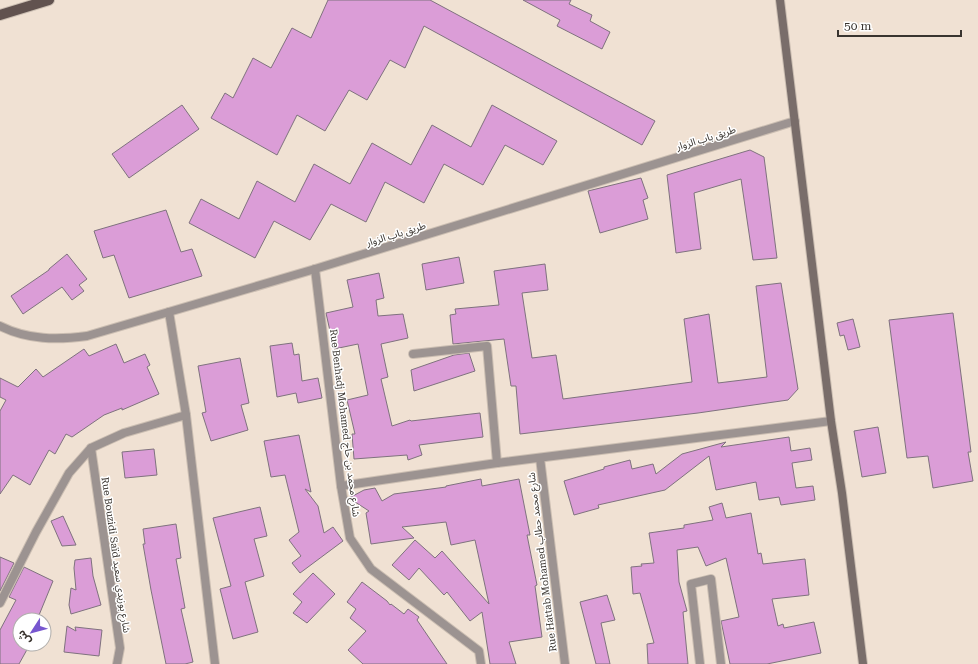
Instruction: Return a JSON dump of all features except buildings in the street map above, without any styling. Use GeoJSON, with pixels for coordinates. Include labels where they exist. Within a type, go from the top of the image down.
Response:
{"type":"FeatureCollection","features":[{"type":"Feature","properties":{"kind":"main road"},"geometry":{"type":"LineString","coordinates":[[0,15],[49,0]]}},
{"type":"Feature","properties":{"kind":"main road"},"geometry":{"type":"LineString","coordinates":[[780,0],[831,420],[842,493],[863,664]]}},
{"type":"Feature","properties":{"kind":"street","name":"طريق باب الزوار"},"geometry":{"type":"LineString","coordinates":[[1,329],[45,339],[66,339],[87,336],[315,269],[795,121]]}},
{"type":"Feature","properties":{"kind":"street","name":"Rue Benhadj Mohamed شارع محمد بن حاج"},"geometry":{"type":"LineString","coordinates":[[315,269],[341,486],[350,538],[371,569],[479,651],[481,664]]}},
{"type":"Feature","properties":{"kind":"street"},"geometry":{"type":"LineString","coordinates":[[169,312],[186,415],[215,664]]}},
{"type":"Feature","properties":{"kind":"street"},"geometry":{"type":"LineString","coordinates":[[413,354],[486,346],[497,463]]}},
{"type":"Feature","properties":{"kind":"street"},"geometry":{"type":"LineString","coordinates":[[0,602],[36,532],[69,473],[91,448],[124,433],[186,415]]}},
{"type":"Feature","properties":{"kind":"street"},"geometry":{"type":"LineString","coordinates":[[341,486],[497,463],[831,420]]}},
{"type":"Feature","properties":{"kind":"street","name":"Rue Bouzidi Saïd شارع بوزيدي سعيد"},"geometry":{"type":"LineString","coordinates":[[91,448],[120,648],[117,664]]}},
{"type":"Feature","properties":{"kind":"street","name":"Rue Hattab Mohamed شارع محمد حطاب"},"geometry":{"type":"LineString","coordinates":[[540,458],[565,664]]}},
{"type":"Feature","properties":{"kind":"street"},"geometry":{"type":"LineString","coordinates":[[700,664],[691,584],[710,579],[721,664]]}}]}
